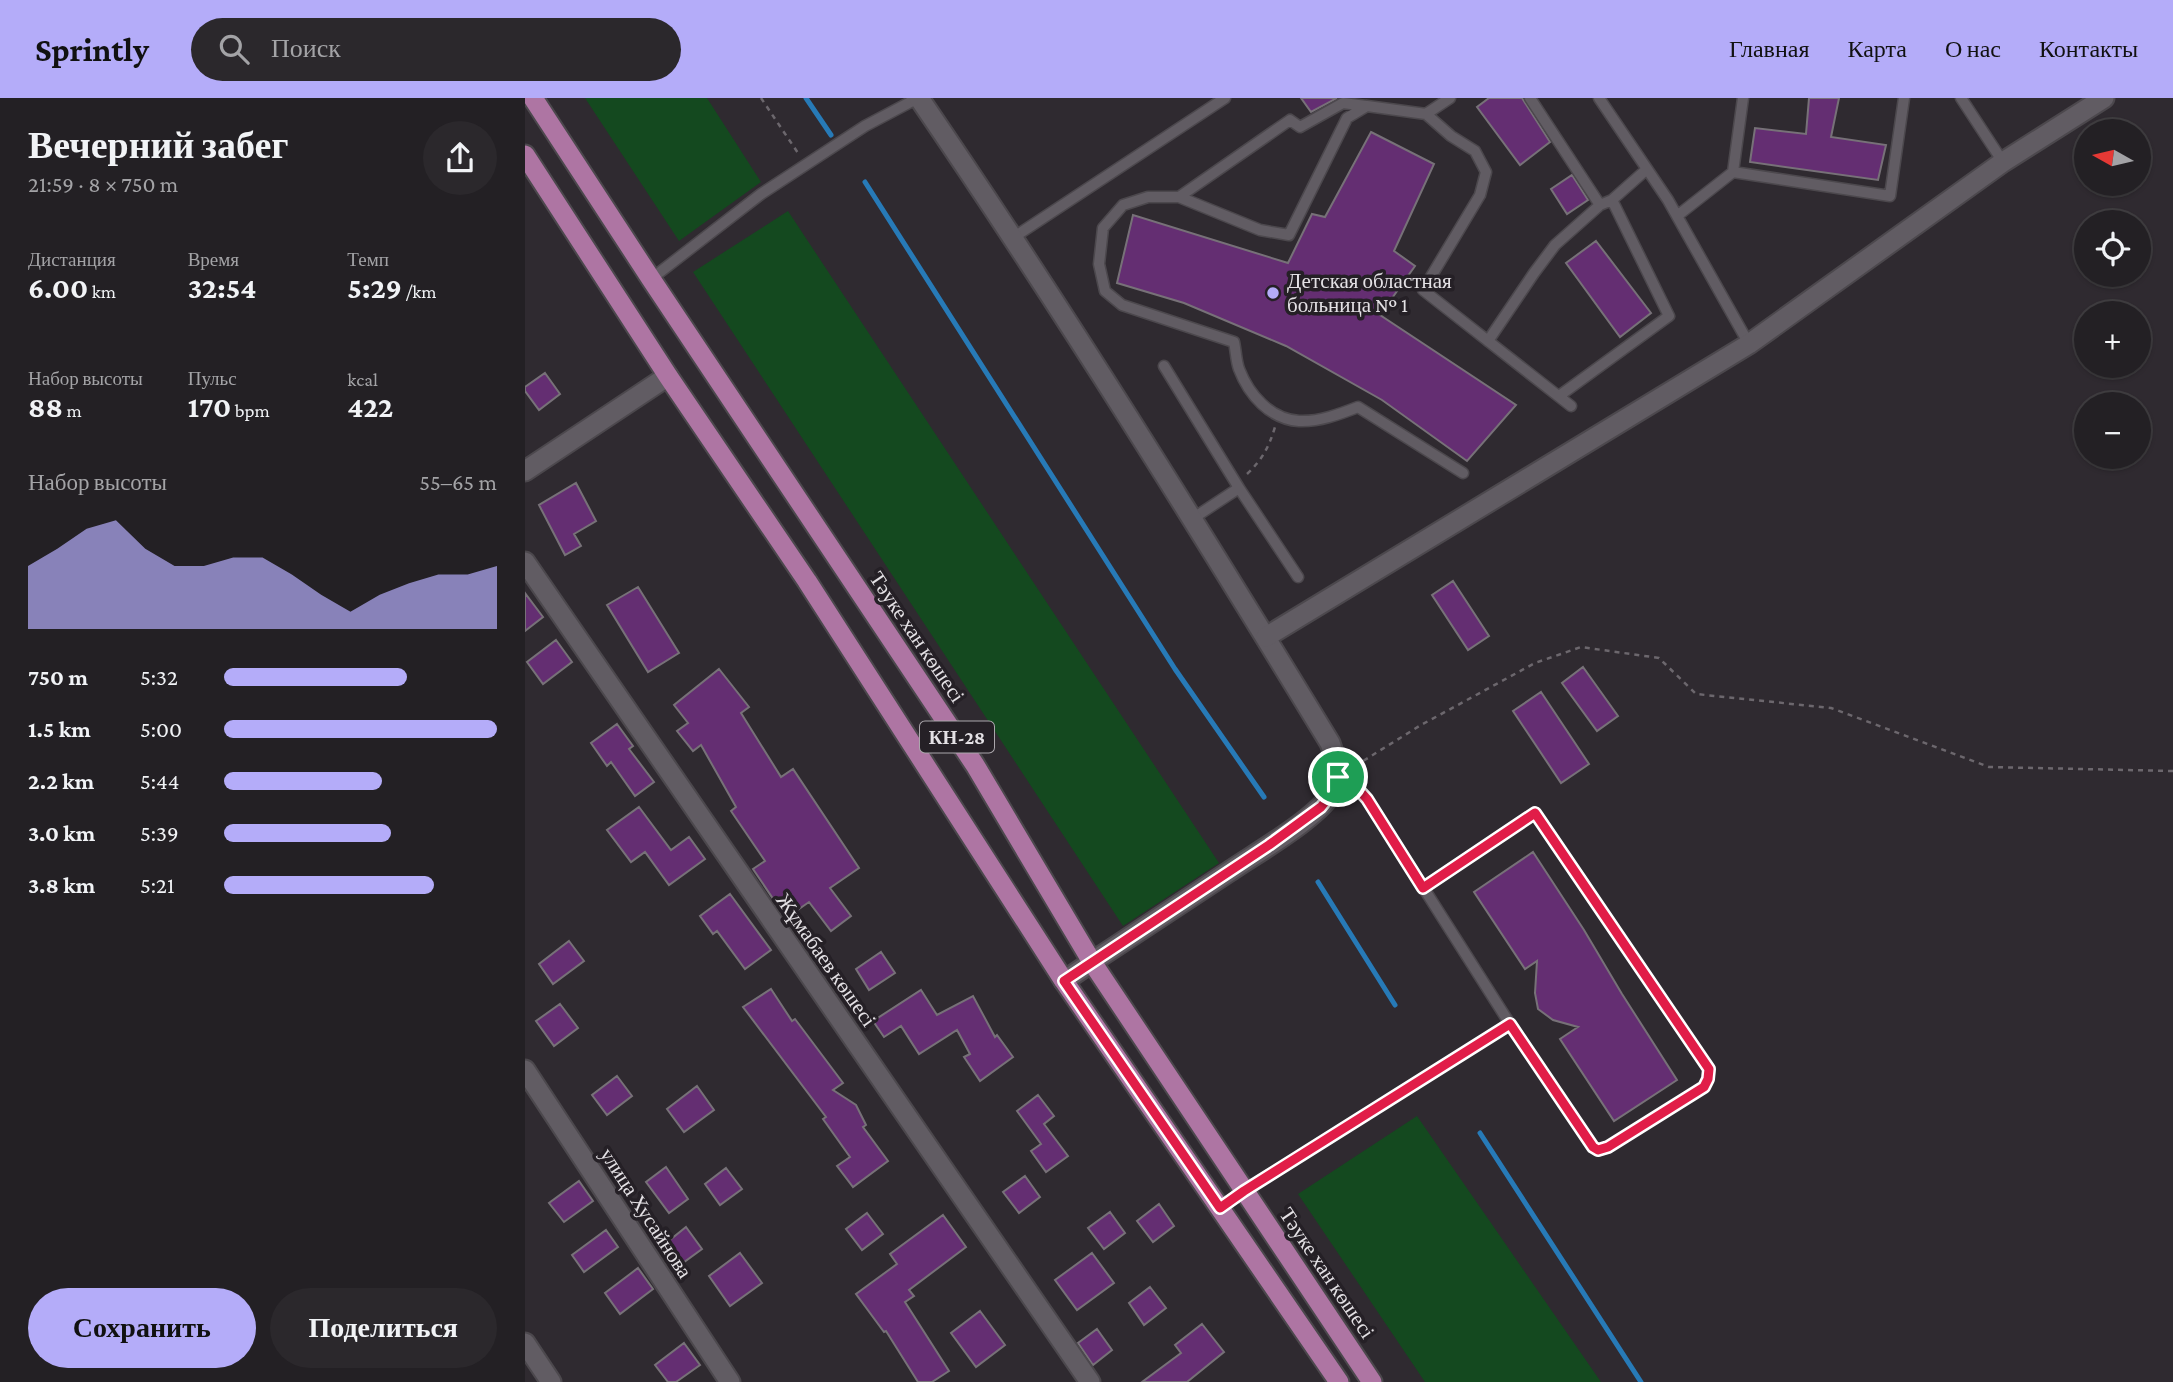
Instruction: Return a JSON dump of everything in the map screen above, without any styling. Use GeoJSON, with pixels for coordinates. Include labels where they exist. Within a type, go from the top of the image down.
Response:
{"type":"FeatureCollection","features":[{"type":"Feature","properties":{"kind":"main road","name":"Тәуке хан көшесі"},"geometry":{"type":"LineString","coordinates":[[533,98],[975,765],[1092,962],[1372,1382]]}},
{"type":"Feature","properties":{"kind":"main road","name":"КН-28"},"geometry":{"type":"LineString","coordinates":[[525,155],[668,376],[807,581],[1064,981],[1339,1382]]}},
{"type":"Feature","properties":{"kind":"street"},"geometry":{"type":"LineString","coordinates":[[918,98],[1014,237],[1266,637],[1330,743],[1336,760],[1338,777],[1333,792],[1321,807],[1269,845],[1064,981]]}},
{"type":"Feature","properties":{"kind":"street"},"geometry":{"type":"LineString","coordinates":[[1266,637],[1749,344],[2003,162],[2104,98]]}},
{"type":"Feature","properties":{"kind":"street"},"geometry":{"type":"LineString","coordinates":[[525,471],[668,376]]}},
{"type":"Feature","properties":{"kind":"street","name":"Жұмабаев көшесі"},"geometry":{"type":"LineString","coordinates":[[525,562],[1090,1382]]}},
{"type":"Feature","properties":{"kind":"street","name":"улица Хусайнова"},"geometry":{"type":"LineString","coordinates":[[525,1070],[730,1382]]}},
{"type":"Feature","properties":{"kind":"street"},"geometry":{"type":"LineString","coordinates":[[525,1343],[551,1382]]}},
{"type":"Feature","properties":{"kind":"lane"},"geometry":{"type":"LineString","coordinates":[[651,279],[761,194],[865,126],[918,98]]}},
{"type":"Feature","properties":{"kind":"lane"},"geometry":{"type":"LineString","coordinates":[[1014,237],[1225,98]]}},
{"type":"Feature","properties":{"kind":"lane"},"geometry":{"type":"LineString","coordinates":[[1426,114],[1450,98]]}},
{"type":"Feature","properties":{"kind":"lane"},"geometry":{"type":"LineString","coordinates":[[1530,98],[1600,205]]}},
{"type":"Feature","properties":{"kind":"lane"},"geometry":{"type":"LineString","coordinates":[[1599,98],[1677,216],[1749,344]]}},
{"type":"Feature","properties":{"kind":"lane"},"geometry":{"type":"LineString","coordinates":[[1677,216],[1734,172],[1743,98]]}},
{"type":"Feature","properties":{"kind":"lane"},"geometry":{"type":"LineString","coordinates":[[1734,172],[1890,196],[1904,98]]}},
{"type":"Feature","properties":{"kind":"lane"},"geometry":{"type":"LineString","coordinates":[[1961,98],[2003,162]]}},
{"type":"Feature","properties":{"kind":"lane"},"geometry":{"type":"LineString","coordinates":[[1179,197],[1290,120],[1300,127],[1347,101],[1426,114],[1475,151],[1486,172],[1480,195],[1423,290],[1571,406]]}},
{"type":"Feature","properties":{"kind":"lane"},"geometry":{"type":"LineString","coordinates":[[1367,106],[1347,118],[1289,235],[1260,230],[1179,197],[1148,197],[1123,205],[1103,228],[1099,264],[1105,291],[1122,305],[1234,342],[1238,368],[1255,398],[1274,414],[1299,421],[1334,416],[1358,407],[1463,473]]}},
{"type":"Feature","properties":{"kind":"lane"},"geometry":{"type":"LineString","coordinates":[[1489,341],[1555,246],[1600,205],[1612,200],[1647,169]]}},
{"type":"Feature","properties":{"kind":"lane"},"geometry":{"type":"LineString","coordinates":[[1559,396],[1669,316],[1612,200]]}},
{"type":"Feature","properties":{"kind":"lane"},"geometry":{"type":"LineString","coordinates":[[1164,366],[1298,577]]}},
{"type":"Feature","properties":{"kind":"lane"},"geometry":{"type":"LineString","coordinates":[[1192,519],[1238,486]]}},
{"type":"Feature","properties":{"kind":"lane"},"geometry":{"type":"LineString","coordinates":[[1338,777],[1357,788],[1367,799],[1423,888],[1510,1024],[1593,1147],[1598,1150],[1608,1147],[1704,1087],[1709,1069],[1535,813],[1423,888]]}},
{"type":"Feature","properties":{"kind":"lane"},"geometry":{"type":"LineString","coordinates":[[1220,1208],[1510,1024]]}},
{"type":"Feature","properties":{"kind":"path"},"geometry":{"type":"LineString","coordinates":[[761,98],[806,165]]}},
{"type":"Feature","properties":{"kind":"path"},"geometry":{"type":"LineString","coordinates":[[1238,486],[1267,451],[1280,415]]}},
{"type":"Feature","properties":{"kind":"path"},"geometry":{"type":"LineString","coordinates":[[1338,777],[1421,725],[1535,663],[1581,647],[1659,659],[1696,694],[1831,708],[1989,767],[2173,771]]}},
{"type":"Feature","properties":{"kind":"green space"},"geometry":{"type":"Polygon","coordinates":[[[585,98],[707,98],[761,182],[679,241],[585,98]]]}},
{"type":"Feature","properties":{"kind":"green space"},"geometry":{"type":"Polygon","coordinates":[[[788,211],[1219,863],[1123,926],[693,272],[788,211]]]}},
{"type":"Feature","properties":{"kind":"green space"},"geometry":{"type":"Polygon","coordinates":[[[1417,1116],[1601,1382],[1425,1382],[1298,1194],[1417,1116]]]}},
{"type":"Feature","properties":{"kind":"building"},"geometry":{"type":"Polygon","coordinates":[[[1301,98],[1337,98],[1311,112],[1301,98]]]}},
{"type":"Feature","properties":{"kind":"building"},"geometry":{"type":"Polygon","coordinates":[[[1489,98],[1522,98],[1550,142],[1520,165],[1477,107],[1489,98]]]}},
{"type":"Feature","properties":{"kind":"building"},"geometry":{"type":"Polygon","coordinates":[[[1809,98],[1839,98],[1831,137],[1886,145],[1878,180],[1750,162],[1755,128],[1806,134],[1809,98]]]}},
{"type":"Feature","properties":{"kind":"building","name":"Детская областная больница № 1"},"geometry":{"type":"Polygon","coordinates":[[[1371,132],[1434,164],[1394,251],[1415,266],[1380,315],[1516,405],[1467,461],[1382,400],[1286,346],[1184,303],[1117,283],[1133,215],[1288,263],[1312,214],[1325,217],[1371,132]]]}},
{"type":"Feature","properties":{"kind":"building"},"geometry":{"type":"Polygon","coordinates":[[[1572,175],[1588,200],[1567,214],[1551,189],[1572,175]]]}},
{"type":"Feature","properties":{"kind":"building"},"geometry":{"type":"Polygon","coordinates":[[[1596,241],[1651,313],[1620,337],[1566,263],[1596,241]]]}},
{"type":"Feature","properties":{"kind":"building"},"geometry":{"type":"Polygon","coordinates":[[[545,373],[560,394],[539,410],[525,387],[545,373]]]}},
{"type":"Feature","properties":{"kind":"building"},"geometry":{"type":"Polygon","coordinates":[[[576,483],[596,521],[574,534],[581,546],[565,555],[539,505],[576,483]]]}},
{"type":"Feature","properties":{"kind":"building"},"geometry":{"type":"Polygon","coordinates":[[[1453,581],[1489,636],[1468,650],[1432,595],[1453,581]]]}},
{"type":"Feature","properties":{"kind":"building"},"geometry":{"type":"Polygon","coordinates":[[[638,587],[679,653],[648,672],[607,605],[638,587]]]}},
{"type":"Feature","properties":{"kind":"building"},"geometry":{"type":"Polygon","coordinates":[[[525,593],[543,617],[525,631],[525,593]]]}},
{"type":"Feature","properties":{"kind":"building"},"geometry":{"type":"Polygon","coordinates":[[[556,640],[572,662],[543,684],[527,662],[556,640]]]}},
{"type":"Feature","properties":{"kind":"building"},"geometry":{"type":"Polygon","coordinates":[[[1583,667],[1618,716],[1597,731],[1562,683],[1583,667]]]}},
{"type":"Feature","properties":{"kind":"building"},"geometry":{"type":"Polygon","coordinates":[[[719,669],[749,707],[741,713],[781,777],[793,769],[859,868],[830,888],[851,916],[831,931],[809,902],[786,918],[753,869],[765,861],[731,811],[736,807],[701,745],[693,751],[677,731],[688,723],[674,705],[719,669]]]}},
{"type":"Feature","properties":{"kind":"building"},"geometry":{"type":"Polygon","coordinates":[[[1541,692],[1589,764],[1561,783],[1513,711],[1541,692]]]}},
{"type":"Feature","properties":{"kind":"building"},"geometry":{"type":"Polygon","coordinates":[[[617,724],[633,746],[629,749],[654,782],[635,796],[611,762],[607,766],[591,743],[617,724]]]}},
{"type":"Feature","properties":{"kind":"building"},"geometry":{"type":"Polygon","coordinates":[[[639,807],[671,850],[689,837],[705,859],[669,885],[645,852],[631,862],[607,830],[639,807]]]}},
{"type":"Feature","properties":{"kind":"building"},"geometry":{"type":"Polygon","coordinates":[[[1533,852],[1677,1080],[1614,1121],[1560,1039],[1578,1027],[1553,1020],[1538,1009],[1535,993],[1537,961],[1525,969],[1474,892],[1533,852]]]}},
{"type":"Feature","properties":{"kind":"building"},"geometry":{"type":"Polygon","coordinates":[[[730,894],[771,950],[745,969],[717,931],[713,934],[700,916],[730,894]]]}},
{"type":"Feature","properties":{"kind":"building"},"geometry":{"type":"Polygon","coordinates":[[[569,941],[584,961],[553,984],[539,964],[569,941]]]}},
{"type":"Feature","properties":{"kind":"building"},"geometry":{"type":"Polygon","coordinates":[[[881,952],[895,973],[869,990],[856,969],[881,952]]]}},
{"type":"Feature","properties":{"kind":"building"},"geometry":{"type":"Polygon","coordinates":[[[771,989],[792,1021],[795,1019],[843,1083],[833,1090],[856,1105],[866,1125],[863,1127],[888,1161],[853,1187],[837,1166],[850,1157],[823,1119],[826,1117],[743,1007],[771,989]]]}},
{"type":"Feature","properties":{"kind":"building"},"geometry":{"type":"Polygon","coordinates":[[[921,990],[937,1015],[973,996],[995,1037],[997,1035],[1013,1057],[980,1081],[964,1057],[970,1054],[957,1030],[919,1054],[901,1026],[884,1037],[873,1021],[921,990]]]}},
{"type":"Feature","properties":{"kind":"building"},"geometry":{"type":"Polygon","coordinates":[[[560,1004],[578,1028],[554,1046],[536,1021],[560,1004]]]}},
{"type":"Feature","properties":{"kind":"building"},"geometry":{"type":"Polygon","coordinates":[[[617,1076],[632,1096],[607,1115],[592,1095],[617,1076]]]}},
{"type":"Feature","properties":{"kind":"building"},"geometry":{"type":"Polygon","coordinates":[[[697,1086],[714,1110],[684,1132],[667,1109],[697,1086]]]}},
{"type":"Feature","properties":{"kind":"building"},"geometry":{"type":"Polygon","coordinates":[[[1038,1095],[1054,1116],[1044,1124],[1068,1156],[1046,1172],[1031,1151],[1041,1144],[1017,1111],[1038,1095]]]}},
{"type":"Feature","properties":{"kind":"building"},"geometry":{"type":"Polygon","coordinates":[[[666,1167],[688,1199],[669,1213],[646,1182],[666,1167]]]}},
{"type":"Feature","properties":{"kind":"building"},"geometry":{"type":"Polygon","coordinates":[[[726,1168],[742,1189],[720,1205],[705,1184],[726,1168]]]}},
{"type":"Feature","properties":{"kind":"building"},"geometry":{"type":"Polygon","coordinates":[[[1025,1176],[1040,1197],[1019,1213],[1003,1192],[1025,1176]]]}},
{"type":"Feature","properties":{"kind":"building"},"geometry":{"type":"Polygon","coordinates":[[[579,1181],[593,1201],[564,1222],[549,1203],[579,1181]]]}},
{"type":"Feature","properties":{"kind":"building"},"geometry":{"type":"Polygon","coordinates":[[[1159,1204],[1174,1226],[1153,1242],[1137,1221],[1159,1204]]]}},
{"type":"Feature","properties":{"kind":"building"},"geometry":{"type":"Polygon","coordinates":[[[1110,1212],[1125,1233],[1104,1249],[1088,1228],[1110,1212]]]}},
{"type":"Feature","properties":{"kind":"building"},"geometry":{"type":"Polygon","coordinates":[[[867,1213],[883,1234],[862,1250],[846,1229],[867,1213]]]}},
{"type":"Feature","properties":{"kind":"building"},"geometry":{"type":"Polygon","coordinates":[[[943,1215],[966,1247],[909,1290],[914,1296],[905,1302],[949,1371],[932,1382],[918,1382],[886,1331],[884,1332],[856,1294],[897,1264],[890,1254],[943,1215]]]}},
{"type":"Feature","properties":{"kind":"building"},"geometry":{"type":"Polygon","coordinates":[[[686,1227],[702,1249],[680,1265],[665,1244],[686,1227]]]}},
{"type":"Feature","properties":{"kind":"building"},"geometry":{"type":"Polygon","coordinates":[[[606,1230],[618,1247],[584,1272],[572,1255],[606,1230]]]}},
{"type":"Feature","properties":{"kind":"building"},"geometry":{"type":"Polygon","coordinates":[[[740,1253],[762,1283],[730,1306],[709,1276],[740,1253]]]}},
{"type":"Feature","properties":{"kind":"building"},"geometry":{"type":"Polygon","coordinates":[[[1092,1253],[1114,1283],[1077,1310],[1055,1280],[1092,1253]]]}},
{"type":"Feature","properties":{"kind":"building"},"geometry":{"type":"Polygon","coordinates":[[[638,1268],[653,1289],[620,1314],[605,1293],[638,1268]]]}},
{"type":"Feature","properties":{"kind":"building"},"geometry":{"type":"Polygon","coordinates":[[[1150,1287],[1166,1308],[1144,1325],[1129,1303],[1150,1287]]]}},
{"type":"Feature","properties":{"kind":"building"},"geometry":{"type":"Polygon","coordinates":[[[980,1311],[1005,1345],[976,1367],[951,1333],[980,1311]]]}},
{"type":"Feature","properties":{"kind":"building"},"geometry":{"type":"Polygon","coordinates":[[[1202,1324],[1224,1352],[1187,1382],[1142,1382],[1181,1353],[1175,1345],[1202,1324]]]}},
{"type":"Feature","properties":{"kind":"building"},"geometry":{"type":"Polygon","coordinates":[[[1097,1329],[1112,1350],[1093,1365],[1078,1343],[1097,1329]]]}},
{"type":"Feature","properties":{"kind":"building"},"geometry":{"type":"Polygon","coordinates":[[[684,1343],[700,1365],[676,1382],[668,1382],[655,1365],[684,1343]]]}},
{"type":"Feature","properties":{"kind":"waterway"},"geometry":{"type":"LineString","coordinates":[[806,98],[831,135]]}},
{"type":"Feature","properties":{"kind":"waterway"},"geometry":{"type":"LineString","coordinates":[[865,182],[1175,669],[1264,797]]}},
{"type":"Feature","properties":{"kind":"waterway"},"geometry":{"type":"LineString","coordinates":[[1318,882],[1395,1005]]}},
{"type":"Feature","properties":{"kind":"waterway"},"geometry":{"type":"LineString","coordinates":[[1480,1133],[1641,1382]]}},
{"type":"Feature","properties":{"kind":"place","name":"Детская областная больница № 1"},"geometry":{"type":"Point","coordinates":[1273,293]}},
{"type":"Feature","properties":{"kind":"route"},"geometry":{"type":"LineString","coordinates":[[1338,777],[1357,788],[1367,799],[1423,888],[1535,813],[1709,1069],[1704,1087],[1608,1147],[1598,1150],[1593,1147],[1510,1024],[1220,1208],[1064,981],[1269,845],[1321,807],[1333,792],[1338,777]]}}]}
